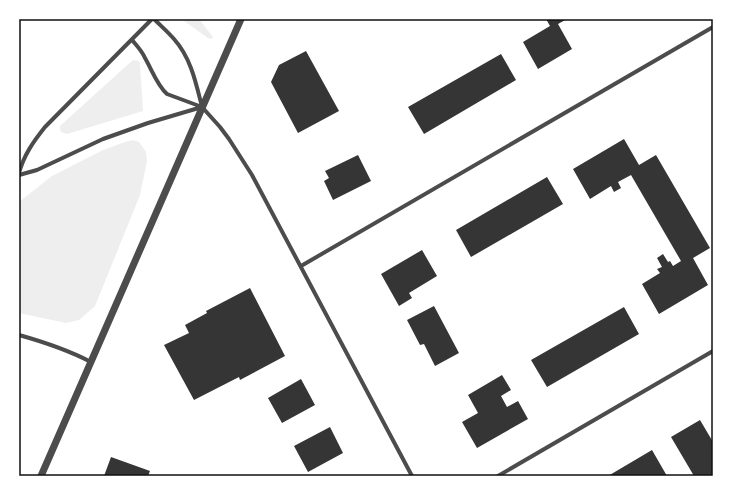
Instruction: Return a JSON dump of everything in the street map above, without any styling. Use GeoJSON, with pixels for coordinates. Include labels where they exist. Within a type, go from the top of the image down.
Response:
{"type":"FeatureCollection","features":[{"type":"Feature","properties":{"kind":"street"},"geometry":{"type":"LineString","coordinates":[[202,107],[148,123],[103,139],[37,170],[19,174],[26,154],[45,127],[153,19],[174,39],[181,49],[192,70],[202,107],[229,139],[252,175],[412,476]]}},
{"type":"Feature","properties":{"kind":"street"},"geometry":{"type":"LineString","coordinates":[[41,476],[241,19]]}},
{"type":"Feature","properties":{"kind":"street"},"geometry":{"type":"LineString","coordinates":[[301,266],[713,27]]}},
{"type":"Feature","properties":{"kind":"street"},"geometry":{"type":"LineString","coordinates":[[132,40],[141,52],[159,85],[167,94],[202,107]]}},
{"type":"Feature","properties":{"kind":"street"},"geometry":{"type":"LineString","coordinates":[[19,335],[69,351],[91,362]]}},
{"type":"Feature","properties":{"kind":"street"},"geometry":{"type":"LineString","coordinates":[[498,476],[713,351]]}},
{"type":"Feature","properties":{"kind":"shaded area"},"geometry":{"type":"Polygon","coordinates":[[[183,19],[199,19],[213,37],[211,39],[208,38],[183,19]]]}},
{"type":"Feature","properties":{"kind":"shaded area"},"geometry":{"type":"Polygon","coordinates":[[[133,60],[139,61],[140,64],[143,111],[67,134],[61,132],[60,126],[133,60]]]}},
{"type":"Feature","properties":{"kind":"shaded area"},"geometry":{"type":"Polygon","coordinates":[[[133,140],[139,142],[146,152],[147,161],[140,195],[95,306],[79,320],[66,323],[19,313],[19,202],[52,176],[103,150],[133,140]]]}},
{"type":"Feature","properties":{"kind":"building"},"geometry":{"type":"Polygon","coordinates":[[[546,19],[567,19],[558,24],[572,49],[538,69],[523,42],[550,26],[546,19]]]}},
{"type":"Feature","properties":{"kind":"building"},"geometry":{"type":"Polygon","coordinates":[[[306,51],[339,111],[298,133],[271,82],[279,65],[306,51]]]}},
{"type":"Feature","properties":{"kind":"building"},"geometry":{"type":"Polygon","coordinates":[[[501,54],[516,80],[424,134],[408,107],[501,54]]]}},
{"type":"Feature","properties":{"kind":"building"},"geometry":{"type":"Polygon","coordinates":[[[624,139],[639,165],[656,155],[710,248],[693,258],[708,285],[659,314],[642,284],[660,273],[657,269],[662,267],[657,258],[663,254],[668,262],[670,261],[673,266],[681,261],[631,175],[618,182],[621,188],[614,192],[611,186],[590,199],[573,169],[624,139]]]}},
{"type":"Feature","properties":{"kind":"building"},"geometry":{"type":"Polygon","coordinates":[[[358,155],[371,181],[333,200],[324,181],[329,178],[325,171],[358,155]]]}},
{"type":"Feature","properties":{"kind":"building"},"geometry":{"type":"Polygon","coordinates":[[[547,177],[563,204],[471,257],[456,230],[547,177]]]}},
{"type":"Feature","properties":{"kind":"building"},"geometry":{"type":"Polygon","coordinates":[[[422,250],[437,276],[409,293],[412,298],[399,306],[381,274],[422,250]]]}},
{"type":"Feature","properties":{"kind":"building"},"geometry":{"type":"Polygon","coordinates":[[[250,288],[285,356],[240,380],[239,377],[194,400],[164,345],[189,333],[185,325],[207,313],[206,311],[250,288]]]}},
{"type":"Feature","properties":{"kind":"building"},"geometry":{"type":"Polygon","coordinates":[[[434,306],[459,353],[435,366],[424,344],[420,345],[407,320],[434,306]]]}},
{"type":"Feature","properties":{"kind":"building"},"geometry":{"type":"Polygon","coordinates":[[[624,307],[639,334],[547,387],[531,360],[624,307]]]}},
{"type":"Feature","properties":{"kind":"building"},"geometry":{"type":"Polygon","coordinates":[[[502,375],[511,390],[501,396],[507,407],[518,401],[528,419],[477,448],[462,422],[478,413],[468,395],[502,375]]]}},
{"type":"Feature","properties":{"kind":"building"},"geometry":{"type":"Polygon","coordinates":[[[301,379],[315,405],[282,423],[268,398],[301,379]]]}},
{"type":"Feature","properties":{"kind":"building"},"geometry":{"type":"Polygon","coordinates":[[[700,420],[713,442],[713,476],[694,476],[671,437],[700,420]]]}},
{"type":"Feature","properties":{"kind":"building"},"geometry":{"type":"Polygon","coordinates":[[[330,427],[343,453],[308,472],[294,446],[330,427]]]}},
{"type":"Feature","properties":{"kind":"building"},"geometry":{"type":"Polygon","coordinates":[[[652,450],[667,476],[608,476],[652,450]]]}},
{"type":"Feature","properties":{"kind":"building"},"geometry":{"type":"Polygon","coordinates":[[[111,457],[150,471],[148,476],[104,476],[111,457]]]}}]}
